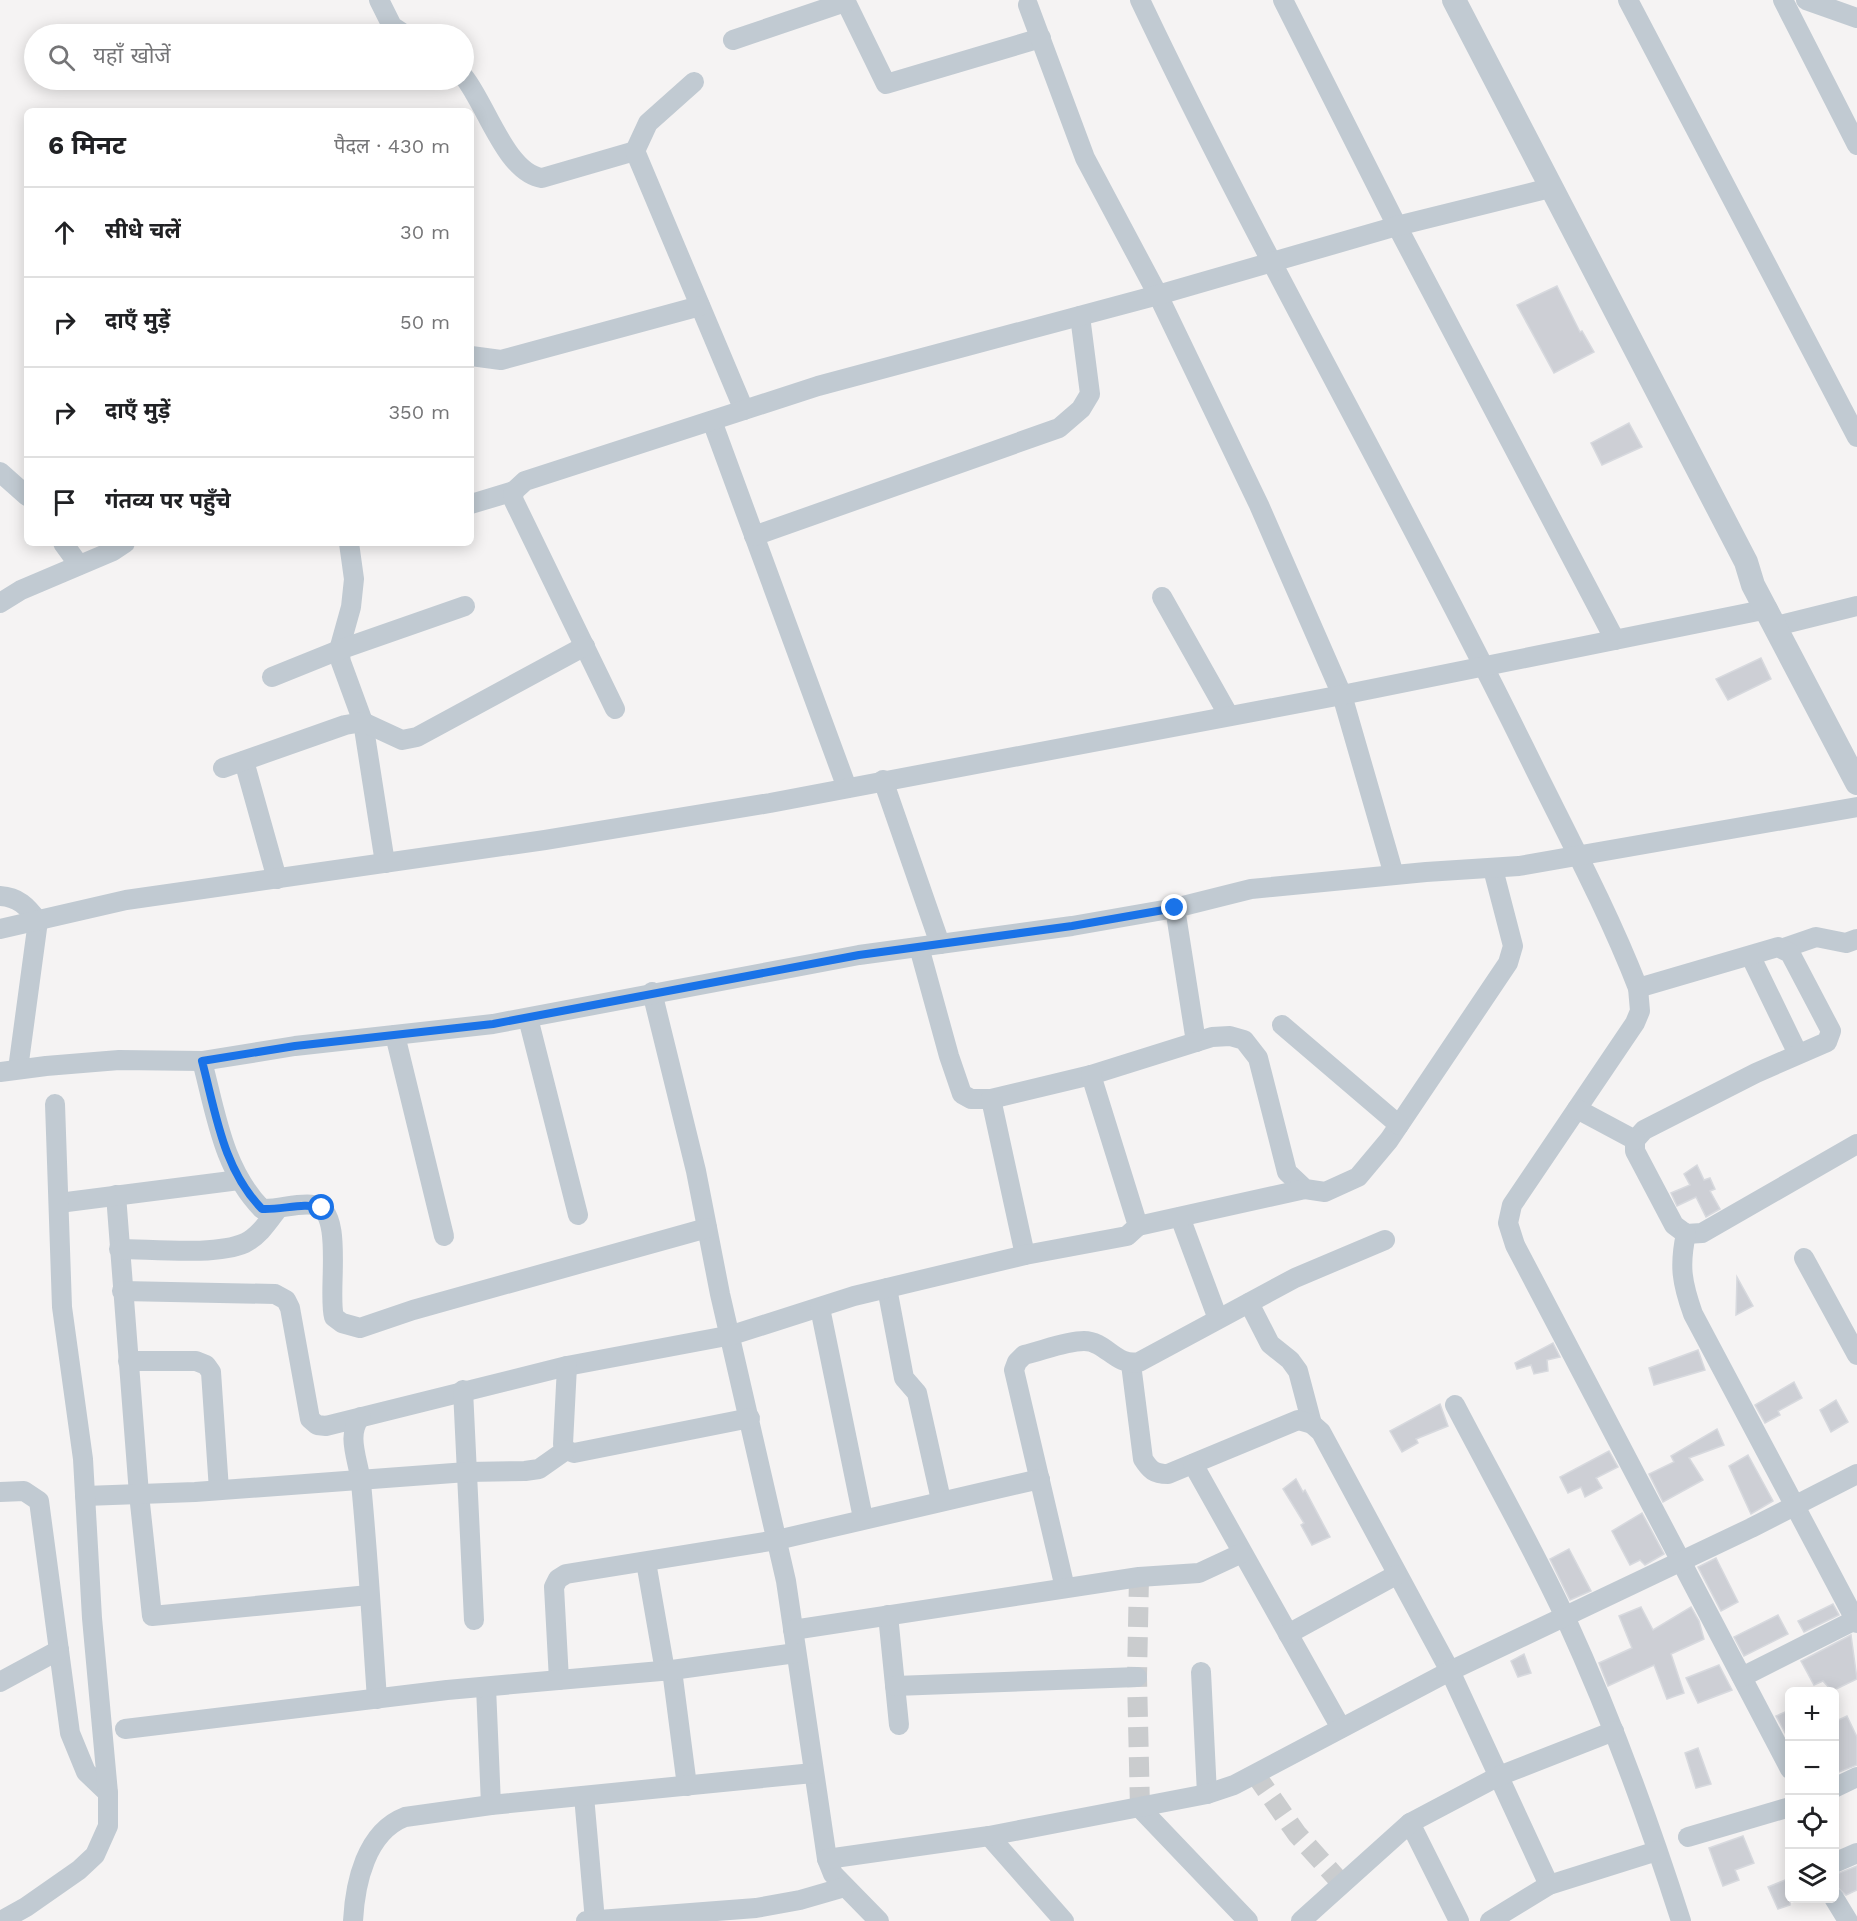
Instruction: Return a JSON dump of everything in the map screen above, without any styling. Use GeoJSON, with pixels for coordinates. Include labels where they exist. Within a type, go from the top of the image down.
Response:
{"type":"FeatureCollection","features":[{"type":"Feature","properties":{"kind":"street"},"geometry":{"type":"LineString","coordinates":[[379,0],[392,24]]}},
{"type":"Feature","properties":{"kind":"street"},"geometry":{"type":"LineString","coordinates":[[1140,0],[1189,103],[1484,665],[1638,988],[1640,1011],[1635,1023],[1512,1205],[1508,1222],[1515,1245],[1785,1759]]}},
{"type":"Feature","properties":{"kind":"street"},"geometry":{"type":"LineString","coordinates":[[1283,0],[1397,226],[1615,640]]}},
{"type":"Feature","properties":{"kind":"street"},"geometry":{"type":"LineString","coordinates":[[1437,0],[1543,189]]}},
{"type":"Feature","properties":{"kind":"street"},"geometry":{"type":"LineString","coordinates":[[1454,0],[1543,189],[1736,574],[1753,585],[1772,617],[1857,783]]}},
{"type":"Feature","properties":{"kind":"street"},"geometry":{"type":"LineString","coordinates":[[1628,0],[1857,437]]}},
{"type":"Feature","properties":{"kind":"street"},"geometry":{"type":"LineString","coordinates":[[1783,0],[1857,145]]}},
{"type":"Feature","properties":{"kind":"street"},"geometry":{"type":"LineString","coordinates":[[1806,0],[1857,18]]}},
{"type":"Feature","properties":{"kind":"street"},"geometry":{"type":"LineString","coordinates":[[733,40],[845,1],[886,84],[1041,38]]}},
{"type":"Feature","properties":{"kind":"street"},"geometry":{"type":"LineString","coordinates":[[1028,5],[1085,158],[1158,295],[1259,505],[1342,694],[1394,875]]}},
{"type":"Feature","properties":{"kind":"street"},"geometry":{"type":"LineString","coordinates":[[694,82],[648,123],[635,151],[744,410]]}},
{"type":"Feature","properties":{"kind":"street"},"geometry":{"type":"LineString","coordinates":[[472,90],[511,157],[532,176],[542,178],[635,151]]}},
{"type":"Feature","properties":{"kind":"street"},"geometry":{"type":"LineString","coordinates":[[474,503],[514,490],[525,481],[818,386],[1158,295],[1397,226],[1543,189]]}},
{"type":"Feature","properties":{"kind":"street"},"geometry":{"type":"LineString","coordinates":[[474,356],[501,360],[700,306]]}},
{"type":"Feature","properties":{"kind":"street"},"geometry":{"type":"LineString","coordinates":[[754,536],[1059,428],[1081,409],[1089,394],[1080,316]]}},
{"type":"Feature","properties":{"kind":"street"},"geometry":{"type":"LineString","coordinates":[[712,421],[847,788]]}},
{"type":"Feature","properties":{"kind":"street"},"geometry":{"type":"LineString","coordinates":[[0,472],[24,492]]}},
{"type":"Feature","properties":{"kind":"street"},"geometry":{"type":"LineString","coordinates":[[514,490],[513,500],[615,709]]}},
{"type":"Feature","properties":{"kind":"street"},"geometry":{"type":"LineString","coordinates":[[65,546],[80,565]]}},
{"type":"Feature","properties":{"kind":"street"},"geometry":{"type":"LineString","coordinates":[[0,603],[21,590],[119,546]]}},
{"type":"Feature","properties":{"kind":"street"},"geometry":{"type":"LineString","coordinates":[[349,546],[354,579],[351,607],[339,650],[340,662],[363,723],[385,863]]}},
{"type":"Feature","properties":{"kind":"street"},"geometry":{"type":"LineString","coordinates":[[1162,597],[1229,716]]}},
{"type":"Feature","properties":{"kind":"street"},"geometry":{"type":"LineString","coordinates":[[273,677],[339,650],[465,606]]}},
{"type":"Feature","properties":{"kind":"street"},"geometry":{"type":"LineString","coordinates":[[0,929],[126,900],[545,840],[847,788],[1615,640],[1857,606]]}},
{"type":"Feature","properties":{"kind":"street"},"geometry":{"type":"LineString","coordinates":[[223,768],[337,726],[363,723],[392,738],[402,740],[417,737],[585,646]]}},
{"type":"Feature","properties":{"kind":"street"},"geometry":{"type":"LineString","coordinates":[[244,760],[277,879]]}},
{"type":"Feature","properties":{"kind":"street"},"geometry":{"type":"LineString","coordinates":[[883,780],[940,944]]}},
{"type":"Feature","properties":{"kind":"street"},"geometry":{"type":"LineString","coordinates":[[0,896],[12,897],[27,906],[38,921],[9,1071],[119,1060],[202,1061],[295,1046],[528,1018],[588,1008],[652,992],[919,947],[1175,908],[1251,889],[1394,875],[1493,869],[1857,807]]}},
{"type":"Feature","properties":{"kind":"street"},"geometry":{"type":"LineString","coordinates":[[122,1291],[275,1294],[281,1296],[290,1308],[310,1419],[317,1425],[326,1426],[463,1390],[567,1366],[732,1335],[854,1296],[1025,1255],[1127,1236],[1138,1226],[1305,1190],[1325,1192],[1358,1177],[1399,1125],[1508,963],[1513,946],[1493,869]]}},
{"type":"Feature","properties":{"kind":"street"},"geometry":{"type":"LineString","coordinates":[[1175,908],[1196,1042]]}},
{"type":"Feature","properties":{"kind":"street"},"geometry":{"type":"LineString","coordinates":[[1784,948],[1816,937],[1846,943],[1857,939]]}},
{"type":"Feature","properties":{"kind":"street"},"geometry":{"type":"LineString","coordinates":[[919,947],[949,1056],[962,1094],[971,1100],[991,1099],[1091,1075],[1212,1037],[1230,1036],[1244,1040],[1258,1058],[1287,1172],[1305,1190]]}},
{"type":"Feature","properties":{"kind":"street"},"geometry":{"type":"LineString","coordinates":[[1638,988],[1751,957],[1778,947],[1784,948],[1790,952],[1831,1031],[1827,1042],[1644,1130],[1635,1140],[1635,1151],[1674,1225],[1686,1234],[1702,1233],[1857,1144]]}},
{"type":"Feature","properties":{"kind":"street"},"geometry":{"type":"LineString","coordinates":[[1751,957],[1798,1054]]}},
{"type":"Feature","properties":{"kind":"street"},"geometry":{"type":"LineString","coordinates":[[652,992],[696,1171],[777,1540],[793,1630],[827,1859],[833,1874],[879,1921]]}},
{"type":"Feature","properties":{"kind":"street"},"geometry":{"type":"LineString","coordinates":[[528,1018],[578,1215]]}},
{"type":"Feature","properties":{"kind":"street"},"geometry":{"type":"LineString","coordinates":[[1282,1025],[1399,1125]]}},
{"type":"Feature","properties":{"kind":"street"},"geometry":{"type":"LineString","coordinates":[[395,1035],[444,1236]]}},
{"type":"Feature","properties":{"kind":"street"},"geometry":{"type":"LineString","coordinates":[[202,1061],[229,1162],[249,1196],[262,1209],[278,1210],[311,1204],[322,1208],[329,1215],[334,1264],[332,1311],[334,1317],[342,1323],[360,1328],[424,1307],[707,1228]]}},
{"type":"Feature","properties":{"kind":"street"},"geometry":{"type":"LineString","coordinates":[[1091,1075],[1138,1226]]}},
{"type":"Feature","properties":{"kind":"street"},"geometry":{"type":"LineString","coordinates":[[991,1099],[1025,1255]]}},
{"type":"Feature","properties":{"kind":"street"},"geometry":{"type":"LineString","coordinates":[[1,1921],[26,1907],[79,1870],[95,1855],[108,1826],[108,1793],[92,1618],[83,1460],[62,1307],[55,1104]]}},
{"type":"Feature","properties":{"kind":"street"},"geometry":{"type":"LineString","coordinates":[[1577,1109],[1635,1140]]}},
{"type":"Feature","properties":{"kind":"street"},"geometry":{"type":"LineString","coordinates":[[58,1203],[239,1180]]}},
{"type":"Feature","properties":{"kind":"street"},"geometry":{"type":"LineString","coordinates":[[116,1195],[139,1494],[152,1616],[369,1595]]}},
{"type":"Feature","properties":{"kind":"street"},"geometry":{"type":"LineString","coordinates":[[119,1249],[220,1249],[244,1243],[257,1235],[278,1210]]}},
{"type":"Feature","properties":{"kind":"street"},"geometry":{"type":"LineString","coordinates":[[1180,1217],[1218,1319]]}},
{"type":"Feature","properties":{"kind":"street"},"geometry":{"type":"LineString","coordinates":[[1686,1234],[1681,1261],[1684,1287],[1693,1314],[1856,1622],[1742,1677]]}},
{"type":"Feature","properties":{"kind":"street"},"geometry":{"type":"LineString","coordinates":[[1065,1588],[1014,1370],[1017,1362],[1024,1355],[1084,1341],[1105,1348],[1123,1362],[1131,1364],[1139,1362],[1295,1278],[1385,1240]]}},
{"type":"Feature","properties":{"kind":"street"},"geometry":{"type":"LineString","coordinates":[[1804,1258],[1857,1355]]}},
{"type":"Feature","properties":{"kind":"street"},"geometry":{"type":"LineString","coordinates":[[886,1288],[904,1377],[917,1393],[940,1500]]}},
{"type":"Feature","properties":{"kind":"street"},"geometry":{"type":"LineString","coordinates":[[1249,1303],[1270,1344],[1290,1360],[1298,1371],[1312,1424]]}},
{"type":"Feature","properties":{"kind":"street"},"geometry":{"type":"LineString","coordinates":[[820,1308],[863,1518]]}},
{"type":"Feature","properties":{"kind":"street"},"geometry":{"type":"LineString","coordinates":[[128,1360],[196,1360],[206,1365],[211,1372],[219,1490]]}},
{"type":"Feature","properties":{"kind":"street"},"geometry":{"type":"LineString","coordinates":[[1131,1364],[1143,1459],[1149,1469],[1158,1474],[1168,1474],[1298,1420],[1312,1424],[1321,1432],[1396,1575],[1450,1671],[1549,1886]]}},
{"type":"Feature","properties":{"kind":"street"},"geometry":{"type":"LineString","coordinates":[[567,1366],[563,1444],[566,1450],[574,1454],[750,1418]]}},
{"type":"Feature","properties":{"kind":"street"},"geometry":{"type":"LineString","coordinates":[[463,1390],[474,1620]]}},
{"type":"Feature","properties":{"kind":"street"},"geometry":{"type":"LineString","coordinates":[[1455,1405],[1565,1617],[1614,1731],[1680,1921]]}},
{"type":"Feature","properties":{"kind":"street"},"geometry":{"type":"LineString","coordinates":[[361,1417],[356,1422],[353,1432],[361,1480],[377,1699]]}},
{"type":"Feature","properties":{"kind":"street"},"geometry":{"type":"LineString","coordinates":[[85,1496],[219,1490],[538,1469],[566,1450]]}},
{"type":"Feature","properties":{"kind":"street"},"geometry":{"type":"LineString","coordinates":[[1192,1464],[1341,1728]]}},
{"type":"Feature","properties":{"kind":"street"},"geometry":{"type":"LineString","coordinates":[[827,1859],[989,1836],[1208,1794],[1255,1774],[1450,1671],[1681,1562],[1857,1474]]}},
{"type":"Feature","properties":{"kind":"street"},"geometry":{"type":"LineString","coordinates":[[559,1680],[554,1587],[558,1579],[566,1574],[777,1540],[940,1500],[1040,1479]]}},
{"type":"Feature","properties":{"kind":"street"},"geometry":{"type":"LineString","coordinates":[[0,1492],[31,1492],[39,1500],[70,1734],[86,1772],[108,1793]]}},
{"type":"Feature","properties":{"kind":"street"},"geometry":{"type":"LineString","coordinates":[[793,1630],[1139,1577],[1199,1574],[1242,1553]]}},
{"type":"Feature","properties":{"kind":"street"},"geometry":{"type":"LineString","coordinates":[[646,1562],[668,1670],[687,1786]]}},
{"type":"Feature","properties":{"kind":"street"},"geometry":{"type":"LineString","coordinates":[[1287,1634],[1396,1575]]}},
{"type":"Feature","properties":{"kind":"street"},"geometry":{"type":"LineString","coordinates":[[888,1615],[899,1725]]}},
{"type":"Feature","properties":{"kind":"street"},"geometry":{"type":"LineString","coordinates":[[0,1682],[59,1650]]}},
{"type":"Feature","properties":{"kind":"street"},"geometry":{"type":"LineString","coordinates":[[125,1729],[486,1687],[668,1670],[796,1653]]}},
{"type":"Feature","properties":{"kind":"street"},"geometry":{"type":"LineString","coordinates":[[1201,1672],[1208,1794]]}},
{"type":"Feature","properties":{"kind":"street"},"geometry":{"type":"LineString","coordinates":[[895,1686],[1137,1677]]}},
{"type":"Feature","properties":{"kind":"street"},"geometry":{"type":"LineString","coordinates":[[486,1687],[491,1805]]}},
{"type":"Feature","properties":{"kind":"street"},"geometry":{"type":"LineString","coordinates":[[1301,1921],[1410,1823],[1499,1776],[1614,1731]]}},
{"type":"Feature","properties":{"kind":"street"},"geometry":{"type":"LineString","coordinates":[[353,1921],[365,1861],[371,1846],[395,1821],[405,1817],[491,1805],[813,1773]]}},
{"type":"Feature","properties":{"kind":"street"},"geometry":{"type":"LineString","coordinates":[[1839,1786],[1857,1777]]}},
{"type":"Feature","properties":{"kind":"street"},"geometry":{"type":"LineString","coordinates":[[584,1796],[592,1921],[757,1915],[845,1887]]}},
{"type":"Feature","properties":{"kind":"street"},"geometry":{"type":"LineString","coordinates":[[1140,1808],[1248,1921]]}},
{"type":"Feature","properties":{"kind":"street"},"geometry":{"type":"LineString","coordinates":[[1688,1838],[1785,1814]]}},
{"type":"Feature","properties":{"kind":"street"},"geometry":{"type":"LineString","coordinates":[[1410,1823],[1459,1921]]}},
{"type":"Feature","properties":{"kind":"street"},"geometry":{"type":"LineString","coordinates":[[989,1836],[1064,1921]]}},
{"type":"Feature","properties":{"kind":"street"},"geometry":{"type":"LineString","coordinates":[[1490,1921],[1549,1886],[1657,1851]]}},
{"type":"Feature","properties":{"kind":"street"},"geometry":{"type":"LineString","coordinates":[[1839,1861],[1857,1853]]}},
{"type":"Feature","properties":{"kind":"street"},"geometry":{"type":"LineString","coordinates":[[1837,1903],[1848,1921]]}},
{"type":"Feature","properties":{"kind":"building"},"geometry":{"type":"Polygon","coordinates":[[[1557,286],[1580,332],[1582,331],[1594,352],[1554,373],[1517,305],[1557,286]]]}},
{"type":"Feature","properties":{"kind":"building"},"geometry":{"type":"Polygon","coordinates":[[[1629,423],[1642,447],[1602,465],[1591,443],[1629,423]]]}},
{"type":"Feature","properties":{"kind":"building"},"geometry":{"type":"Polygon","coordinates":[[[1761,658],[1771,679],[1728,700],[1716,679],[1761,658]]]}},
{"type":"Feature","properties":{"kind":"building"},"geometry":{"type":"Polygon","coordinates":[[[1697,1165],[1704,1180],[1710,1178],[1715,1189],[1710,1191],[1720,1209],[1706,1217],[1696,1197],[1677,1206],[1671,1193],[1690,1185],[1684,1174],[1697,1165]]]}},
{"type":"Feature","properties":{"kind":"building"},"geometry":{"type":"Polygon","coordinates":[[[1737,1277],[1753,1306],[1736,1315],[1737,1277]]]}},
{"type":"Feature","properties":{"kind":"building"},"geometry":{"type":"Polygon","coordinates":[[[1553,1343],[1560,1357],[1547,1360],[1548,1371],[1534,1374],[1531,1365],[1517,1369],[1515,1363],[1553,1343]]]}},
{"type":"Feature","properties":{"kind":"building"},"geometry":{"type":"Polygon","coordinates":[[[1698,1350],[1705,1370],[1654,1385],[1649,1368],[1698,1350]]]}},
{"type":"Feature","properties":{"kind":"building"},"geometry":{"type":"Polygon","coordinates":[[[1794,1382],[1802,1398],[1778,1411],[1780,1415],[1765,1423],[1755,1405],[1794,1382]]]}},
{"type":"Feature","properties":{"kind":"building"},"geometry":{"type":"Polygon","coordinates":[[[1836,1400],[1848,1422],[1831,1432],[1820,1410],[1836,1400]]]}},
{"type":"Feature","properties":{"kind":"building"},"geometry":{"type":"Polygon","coordinates":[[[1440,1404],[1448,1426],[1416,1439],[1418,1443],[1402,1452],[1390,1431],[1440,1404]]]}},
{"type":"Feature","properties":{"kind":"building"},"geometry":{"type":"Polygon","coordinates":[[[1717,1429],[1724,1445],[1689,1458],[1703,1480],[1663,1502],[1649,1474],[1674,1462],[1671,1456],[1717,1429]]]}},
{"type":"Feature","properties":{"kind":"building"},"geometry":{"type":"Polygon","coordinates":[[[1609,1451],[1618,1467],[1596,1478],[1602,1488],[1585,1497],[1581,1487],[1568,1493],[1560,1477],[1609,1451]]]}},
{"type":"Feature","properties":{"kind":"building"},"geometry":{"type":"Polygon","coordinates":[[[1748,1455],[1773,1501],[1751,1514],[1729,1466],[1748,1455]]]}},
{"type":"Feature","properties":{"kind":"building"},"geometry":{"type":"Polygon","coordinates":[[[1296,1479],[1303,1492],[1305,1490],[1330,1537],[1312,1545],[1301,1525],[1304,1523],[1283,1489],[1296,1479]]]}},
{"type":"Feature","properties":{"kind":"building"},"geometry":{"type":"Polygon","coordinates":[[[1642,1513],[1664,1554],[1645,1565],[1640,1560],[1630,1565],[1612,1531],[1642,1513]]]}},
{"type":"Feature","properties":{"kind":"building"},"geometry":{"type":"Polygon","coordinates":[[[1569,1549],[1591,1591],[1570,1600],[1550,1559],[1569,1549]]]}},
{"type":"Feature","properties":{"kind":"building"},"geometry":{"type":"Polygon","coordinates":[[[1716,1558],[1738,1602],[1721,1611],[1698,1567],[1716,1558]]]}},
{"type":"Feature","properties":{"kind":"building"},"geometry":{"type":"Polygon","coordinates":[[[1833,1604],[1839,1615],[1804,1632],[1798,1621],[1833,1604]]]}},
{"type":"Feature","properties":{"kind":"building"},"geometry":{"type":"Polygon","coordinates":[[[1641,1607],[1653,1630],[1691,1607],[1699,1621],[1704,1639],[1671,1654],[1684,1693],[1667,1699],[1654,1665],[1608,1686],[1599,1663],[1632,1648],[1619,1616],[1641,1607]]]}},
{"type":"Feature","properties":{"kind":"building"},"geometry":{"type":"Polygon","coordinates":[[[1778,1615],[1788,1634],[1744,1656],[1734,1637],[1778,1615]]]}},
{"type":"Feature","properties":{"kind":"building"},"geometry":{"type":"Polygon","coordinates":[[[1851,1635],[1857,1679],[1839,1688],[1828,1687],[1823,1681],[1814,1685],[1801,1661],[1851,1635]]]}},
{"type":"Feature","properties":{"kind":"building"},"geometry":{"type":"Polygon","coordinates":[[[1524,1654],[1531,1673],[1518,1677],[1511,1661],[1524,1654]]]}},
{"type":"Feature","properties":{"kind":"building"},"geometry":{"type":"Polygon","coordinates":[[[1719,1665],[1732,1690],[1698,1703],[1686,1678],[1719,1665]]]}},
{"type":"Feature","properties":{"kind":"building"},"geometry":{"type":"Polygon","coordinates":[[[1785,1712],[1785,1733],[1776,1716],[1785,1712]]]}},
{"type":"Feature","properties":{"kind":"building"},"geometry":{"type":"Polygon","coordinates":[[[1847,1716],[1857,1737],[1857,1765],[1839,1772],[1839,1741],[1839,1720],[1847,1716]]]}},
{"type":"Feature","properties":{"kind":"building"},"geometry":{"type":"Polygon","coordinates":[[[1698,1748],[1711,1784],[1696,1788],[1685,1753],[1698,1748]]]}},
{"type":"Feature","properties":{"kind":"building"},"geometry":{"type":"Polygon","coordinates":[[[1743,1836],[1754,1863],[1735,1870],[1739,1880],[1723,1886],[1709,1848],[1743,1836]]]}},
{"type":"Feature","properties":{"kind":"building"},"geometry":{"type":"Polygon","coordinates":[[[1857,1866],[1857,1890],[1846,1895],[1839,1889],[1839,1873],[1857,1866]]]}},
{"type":"Feature","properties":{"kind":"building"},"geometry":{"type":"Polygon","coordinates":[[[1785,1880],[1785,1903],[1790,1903],[1790,1905],[1778,1909],[1768,1887],[1785,1880]]]}},
{"type":"Feature","properties":{"kind":"tunnel"},"geometry":{"type":"LineString","coordinates":[[1139,1577],[1137,1677],[1140,1808]]}},
{"type":"Feature","properties":{"kind":"tunnel"},"geometry":{"type":"LineString","coordinates":[[1255,1774],[1297,1834],[1342,1884]]}},
{"type":"Feature","properties":{"kind":"route"},"geometry":{"type":"LineString","coordinates":[[322,1208],[311,1204],[278,1210],[262,1209],[249,1196],[229,1162],[202,1061],[295,1046],[493,1024],[588,1008],[652,992],[859,955],[1072,926],[1175,908]]}}]}
